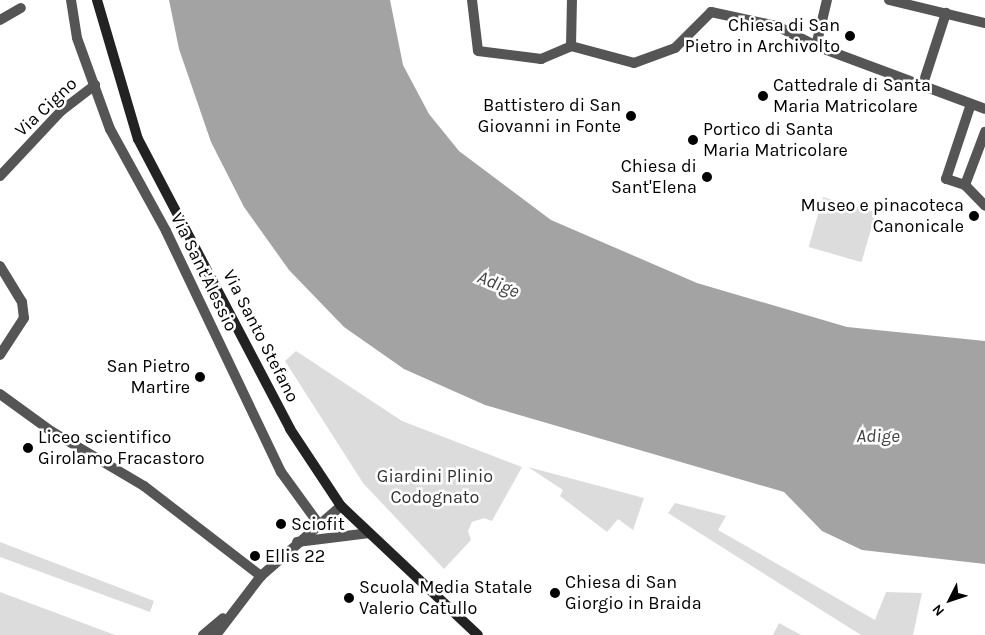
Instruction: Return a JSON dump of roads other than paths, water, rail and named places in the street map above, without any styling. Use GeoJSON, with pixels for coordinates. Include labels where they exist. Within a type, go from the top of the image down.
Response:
{"type":"FeatureCollection","features":[{"type":"Feature","properties":{"kind":"main road","name":"Via Santo Stefano"},"geometry":{"type":"LineString","coordinates":[[97,0],[138,139],[290,429],[341,506],[478,635]]}},
{"type":"Feature","properties":{"kind":"street","name":"Via Sant'Alessio"},"geometry":{"type":"LineString","coordinates":[[71,0],[72,22],[110,129],[170,239],[282,472],[318,523]]}},
{"type":"Feature","properties":{"kind":"street"},"geometry":{"type":"LineString","coordinates":[[472,0],[478,51],[540,59],[571,46],[634,63],[675,48],[711,12],[777,26],[816,46],[985,109]]}},
{"type":"Feature","properties":{"kind":"street"},"geometry":{"type":"LineString","coordinates":[[571,46],[572,0]]}},
{"type":"Feature","properties":{"kind":"street"},"geometry":{"type":"LineString","coordinates":[[816,46],[827,0]]}},
{"type":"Feature","properties":{"kind":"street"},"geometry":{"type":"LineString","coordinates":[[889,0],[985,23]]}},
{"type":"Feature","properties":{"kind":"street"},"geometry":{"type":"LineString","coordinates":[[0,20],[21,8]]}},
{"type":"Feature","properties":{"kind":"street"},"geometry":{"type":"LineString","coordinates":[[922,87],[946,13]]}},
{"type":"Feature","properties":{"kind":"street","name":"Via Cigno"},"geometry":{"type":"LineString","coordinates":[[0,176],[61,111],[95,85]]}},
{"type":"Feature","properties":{"kind":"street"},"geometry":{"type":"LineString","coordinates":[[971,104],[946,179],[966,184],[985,206]]}},
{"type":"Feature","properties":{"kind":"street"},"geometry":{"type":"LineString","coordinates":[[966,184],[985,132]]}},
{"type":"Feature","properties":{"kind":"street"},"geometry":{"type":"LineString","coordinates":[[0,266],[22,302],[24,318],[0,355]]}},
{"type":"Feature","properties":{"kind":"street"},"geometry":{"type":"LineString","coordinates":[[0,394],[51,431],[144,486],[261,576]]}},
{"type":"Feature","properties":{"kind":"street"},"geometry":{"type":"LineString","coordinates":[[203,635],[230,612],[261,576],[296,542],[341,506]]}},
{"type":"Feature","properties":{"kind":"street"},"geometry":{"type":"LineString","coordinates":[[296,542],[369,533]]}},
{"type":"Feature","properties":{"kind":"street"},"geometry":{"type":"LineString","coordinates":[[216,635],[230,612]]}},
{"type":"Feature","properties":{"kind":"water","name":"Adige"},"geometry":{"type":"Polygon","coordinates":[[[169,0],[390,0],[403,65],[429,114],[459,151],[551,220],[697,283],[847,327],[985,341],[985,564],[862,550],[822,531],[784,492],[485,405],[404,369],[344,327],[289,270],[244,207],[211,142],[179,49],[169,0]]]}},
{"type":"Feature","properties":{"kind":"place","name":"Chiesa di San Pietro in Archivolto"},"geometry":{"type":"Point","coordinates":[850,36]}},
{"type":"Feature","properties":{"kind":"place","name":"Cattedrale di Santa Maria Matricolare"},"geometry":{"type":"Point","coordinates":[763,96]}},
{"type":"Feature","properties":{"kind":"place","name":"Battistero di San Giovanni in Fonte"},"geometry":{"type":"Point","coordinates":[631,116]}},
{"type":"Feature","properties":{"kind":"place","name":"Portico di Santa Maria Matricolare"},"geometry":{"type":"Point","coordinates":[693,140]}},
{"type":"Feature","properties":{"kind":"place","name":"Chiesa di Sant'Elena"},"geometry":{"type":"Point","coordinates":[707,177]}},
{"type":"Feature","properties":{"kind":"place","name":"Museo e pinacoteca Canonicale"},"geometry":{"type":"Point","coordinates":[974,216]}},
{"type":"Feature","properties":{"kind":"place","name":"San Pietro Martire"},"geometry":{"type":"Point","coordinates":[200,377]}},
{"type":"Feature","properties":{"kind":"place","name":"Liceo scientifico Girolamo Fracastoro"},"geometry":{"type":"Point","coordinates":[28,448]}},
{"type":"Feature","properties":{"kind":"place","name":"Sciofit"},"geometry":{"type":"Point","coordinates":[281,524]}},
{"type":"Feature","properties":{"kind":"place","name":"Ellis 22"},"geometry":{"type":"Point","coordinates":[255,556]}},
{"type":"Feature","properties":{"kind":"place","name":"Chiesa di San Giorgio in Braida"},"geometry":{"type":"Point","coordinates":[555,593]}},
{"type":"Feature","properties":{"kind":"place","name":"Scuola Media Statale Valerio Catullo"},"geometry":{"type":"Point","coordinates":[349,598]}},
{"type":"Feature","properties":{"kind":"park label","name":"Giardini Plinio Codognato"},"geometry":{"type":"Point","coordinates":[435,487]}}]}
